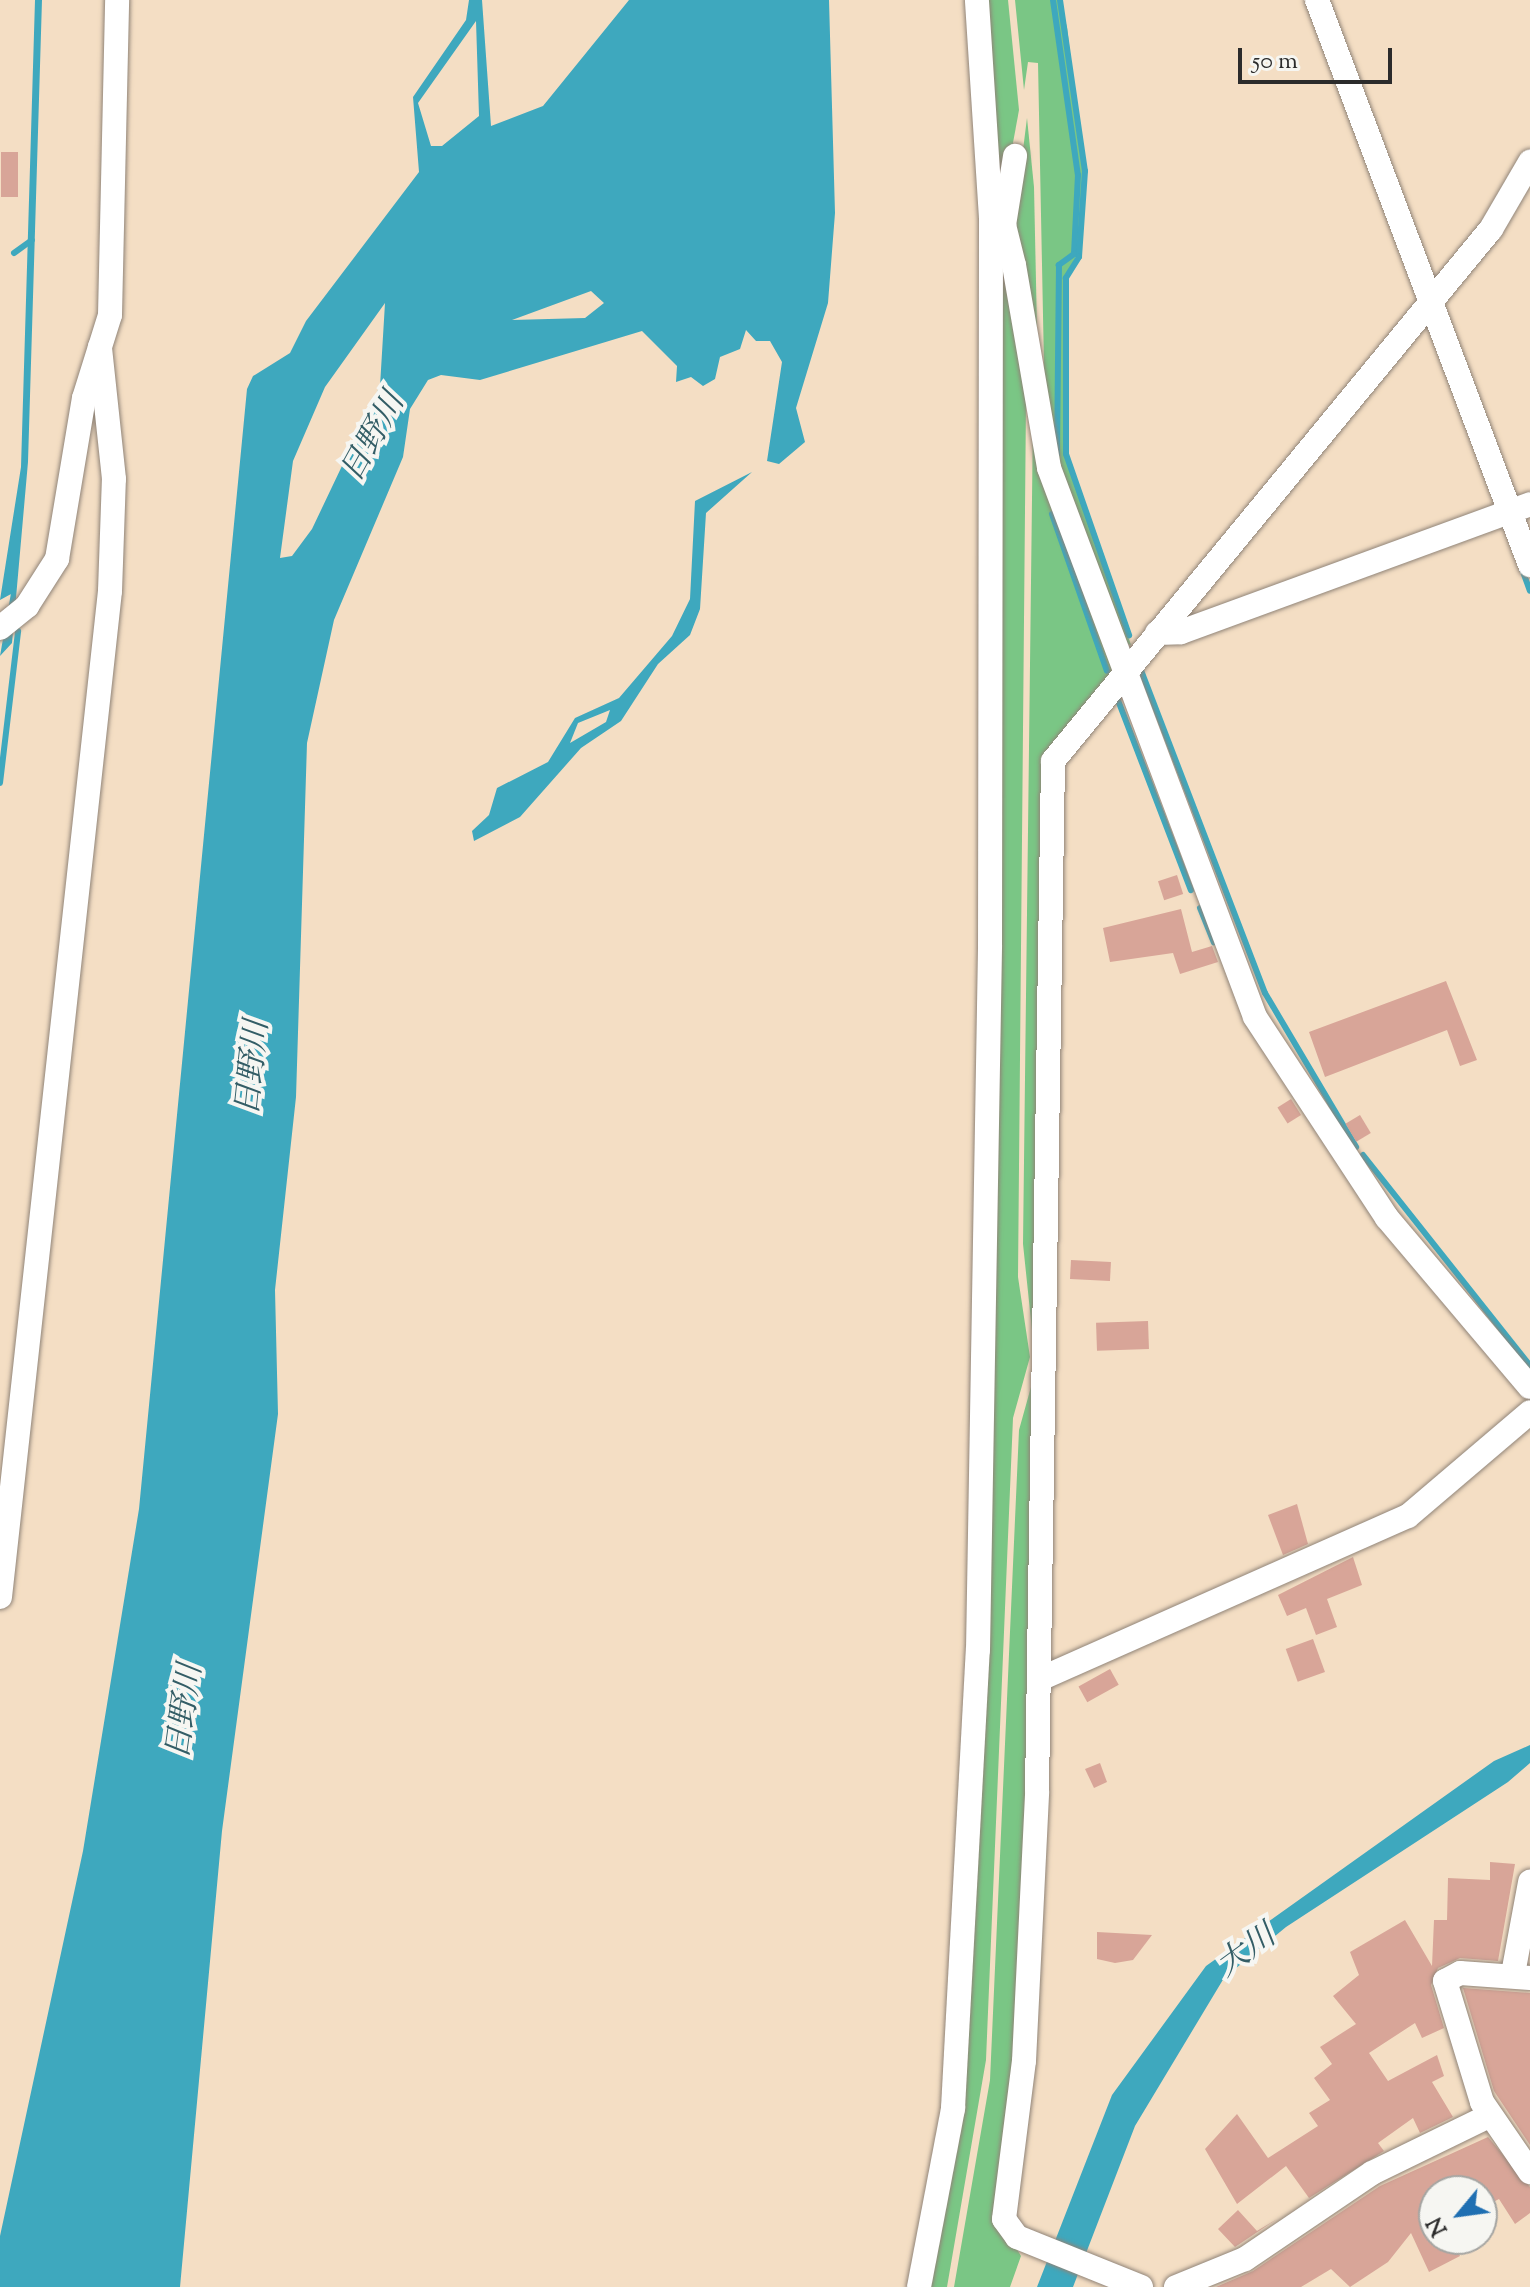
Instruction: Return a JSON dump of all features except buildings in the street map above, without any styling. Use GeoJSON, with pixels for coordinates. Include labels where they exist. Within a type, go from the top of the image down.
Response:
{"type":"FeatureCollection","features":[{"type":"Feature","properties":{"kind":"street"},"geometry":{"type":"LineString","coordinates":[[8,622],[57,559],[100,347],[110,315],[117,0]]}},
{"type":"Feature","properties":{"kind":"street"},"geometry":{"type":"LineString","coordinates":[[919,2287],[953,2108],[978,1650],[990,945],[997,221],[977,0]]}},
{"type":"Feature","properties":{"kind":"street"},"geometry":{"type":"LineString","coordinates":[[1317,0],[1430,302],[1520,507],[1530,565]]}},
{"type":"Feature","properties":{"kind":"street"},"geometry":{"type":"LineString","coordinates":[[1015,156],[997,221],[1049,468],[1121,669],[1255,1017],[1387,1218],[1530,1387]]}},
{"type":"Feature","properties":{"kind":"street"},"geometry":{"type":"LineString","coordinates":[[1141,2287],[1040,2248],[1012,2233],[1004,2219],[1024,2061],[1040,1679],[1051,770],[1060,746],[1121,669],[1157,633],[1491,229],[1530,162]]}},
{"type":"Feature","properties":{"kind":"street"},"geometry":{"type":"LineString","coordinates":[[0,1597],[110,591],[114,479],[100,347]]}},
{"type":"Feature","properties":{"kind":"street"},"geometry":{"type":"LineString","coordinates":[[1157,633],[1181,632],[1520,507]]}},
{"type":"Feature","properties":{"kind":"street"},"geometry":{"type":"LineString","coordinates":[[1040,1679],[1408,1516],[1530,1412]]}},
{"type":"Feature","properties":{"kind":"street"},"geometry":{"type":"LineString","coordinates":[[1530,1882],[1522,1976],[1452,1974],[1445,1981],[1459,2042],[1489,2116],[1530,2172]]}},
{"type":"Feature","properties":{"kind":"street"},"geometry":{"type":"LineString","coordinates":[[1176,2287],[1245,2259],[1372,2173],[1489,2116]]}},
{"type":"Feature","properties":{"kind":"green space"},"geometry":{"type":"Polygon","coordinates":[[[984,0],[1008,0],[1019,110],[1002,203],[984,0]]]}},
{"type":"Feature","properties":{"kind":"green space"},"geometry":{"type":"Polygon","coordinates":[[[1015,0],[1059,0],[1067,27],[1084,171],[1078,253],[1064,279],[1065,454],[1131,645],[1122,642],[1096,579],[1045,416],[1038,63],[1028,62],[1024,90],[1015,0]]]}},
{"type":"Feature","properties":{"kind":"green space"},"geometry":{"type":"Polygon","coordinates":[[[1027,118],[1034,187],[1038,377],[1013,229],[1027,118]]]}},
{"type":"Feature","properties":{"kind":"green space"},"geometry":{"type":"Polygon","coordinates":[[[1001,247],[1026,402],[1018,1277],[1030,1357],[1013,1418],[986,2060],[947,2287],[924,2287],[959,2101],[1001,247]]]}},
{"type":"Feature","properties":{"kind":"green space"},"geometry":{"type":"Polygon","coordinates":[[[1033,416],[1113,669],[1054,748],[1032,1330],[1023,1244],[1033,416]]]}},
{"type":"Feature","properties":{"kind":"green space"},"geometry":{"type":"Polygon","coordinates":[[[1036,1369],[1030,1860],[999,2220],[1021,2256],[1010,2287],[954,2287],[990,2080],[1019,1430],[1036,1369]]]}},
{"type":"Feature","properties":{"kind":"water"},"geometry":{"type":"Polygon","coordinates":[[[35,0],[42,0],[28,462],[12,643],[0,656],[11,594],[0,600],[21,467],[35,0]]]}},
{"type":"Feature","properties":{"kind":"water","name":"日野川"},"geometry":{"type":"Polygon","coordinates":[[[469,0],[482,0],[491,126],[543,106],[629,0],[829,0],[835,213],[828,303],[796,408],[805,442],[779,464],[767,461],[782,362],[770,341],[756,341],[746,330],[740,349],[720,357],[715,379],[703,386],[691,377],[676,382],[677,366],[642,331],[480,380],[441,375],[428,380],[410,409],[403,457],[334,620],[307,743],[296,1097],[275,1290],[278,1414],[222,1831],[180,2287],[0,2287],[0,2236],[83,1851],[139,1509],[247,389],[253,376],[290,353],[306,321],[419,172],[413,97],[466,20],[469,0]],[[476,21],[418,103],[431,146],[442,146],[479,116],[476,21]],[[591,291],[512,320],[585,318],[604,303],[591,291]],[[385,303],[325,387],[293,461],[280,558],[292,556],[312,529],[380,386],[385,303]]]}},
{"type":"Feature","properties":{"kind":"water"},"geometry":{"type":"Polygon","coordinates":[[[752,472],[706,513],[700,609],[690,635],[658,664],[621,721],[581,748],[520,817],[474,841],[472,831],[489,815],[497,788],[548,762],[575,718],[619,698],[672,636],[690,599],[695,501],[752,472]],[[610,710],[578,723],[570,743],[606,722],[610,710]]]}},
{"type":"Feature","properties":{"kind":"water","name":"大川"},"geometry":{"type":"Polygon","coordinates":[[[1530,1745],[1530,1763],[1508,1782],[1286,1927],[1224,1978],[1135,2126],[1073,2287],[1037,2287],[1112,2095],[1206,1966],[1494,1761],[1530,1745]]]}},
{"type":"Feature","properties":{"kind":"waterway"},"geometry":{"type":"LineString","coordinates":[[1053,0],[1078,175],[1074,254],[1059,265],[1057,454]]}},
{"type":"Feature","properties":{"kind":"waterway"},"geometry":{"type":"LineString","coordinates":[[1060,0],[1085,171],[1079,257],[1066,278],[1066,454],[1129,635]]}},
{"type":"Feature","properties":{"kind":"waterway"},"geometry":{"type":"LineString","coordinates":[[14,253],[32,240]]}},
{"type":"Feature","properties":{"kind":"waterway"},"geometry":{"type":"LineString","coordinates":[[1052,514],[1107,671]]}},
{"type":"Feature","properties":{"kind":"waterway"},"geometry":{"type":"LineString","coordinates":[[1522,569],[1530,591]]}},
{"type":"Feature","properties":{"kind":"waterway"},"geometry":{"type":"LineString","coordinates":[[0,783],[18,631]]}},
{"type":"Feature","properties":{"kind":"waterway"},"geometry":{"type":"LineString","coordinates":[[1139,665],[1265,993],[1356,1147]]}},
{"type":"Feature","properties":{"kind":"waterway"},"geometry":{"type":"LineString","coordinates":[[1116,695],[1191,890]]}},
{"type":"Feature","properties":{"kind":"waterway"},"geometry":{"type":"LineString","coordinates":[[1200,908],[1214,942]]}},
{"type":"Feature","properties":{"kind":"waterway"},"geometry":{"type":"LineString","coordinates":[[1363,1155],[1530,1366]]}}]}
